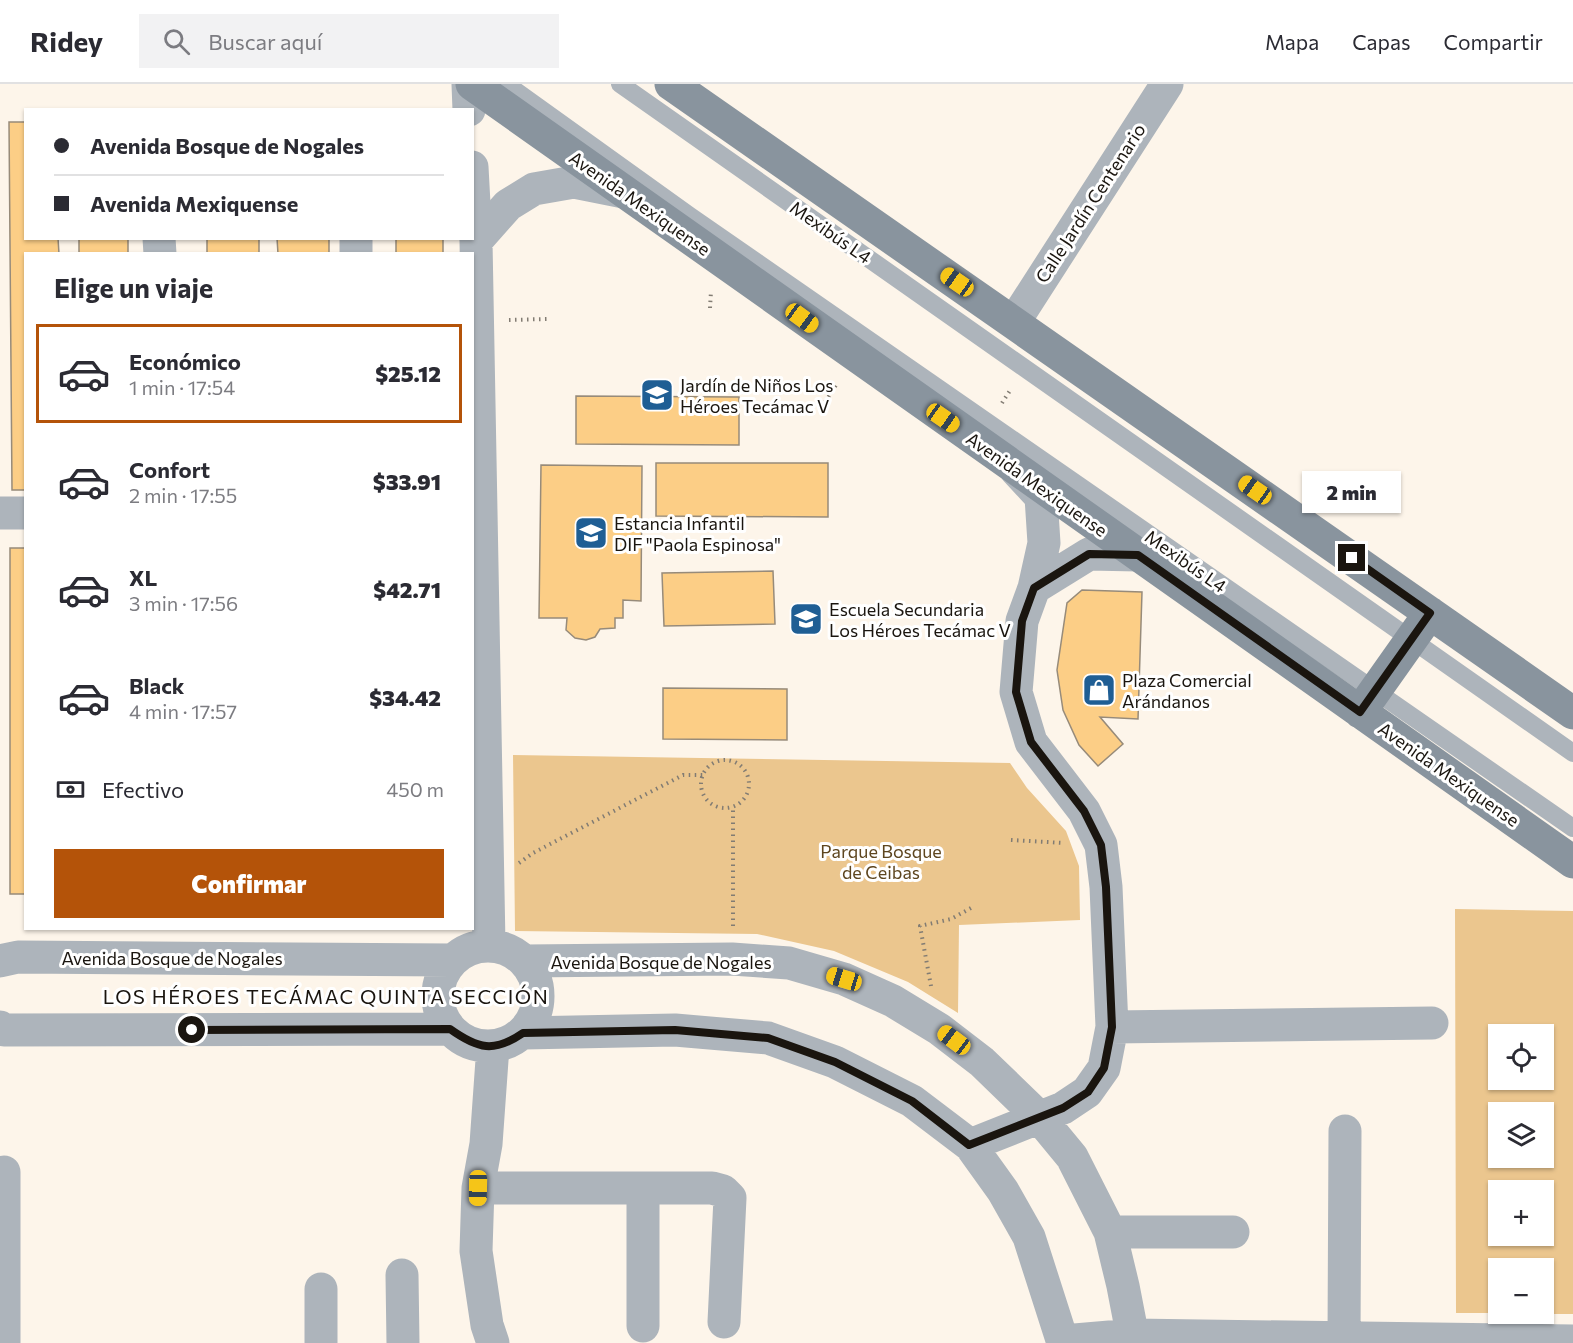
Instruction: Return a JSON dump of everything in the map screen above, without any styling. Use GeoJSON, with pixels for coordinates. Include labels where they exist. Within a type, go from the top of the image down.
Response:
{"type":"FeatureCollection","features":[{"type":"Feature","properties":{"kind":"main road","name":"Avenida Mexiquense"},"geometry":{"type":"LineString","coordinates":[[470,84],[1138,555],[1367,702],[1573,862]]}},
{"type":"Feature","properties":{"kind":"main road"},"geometry":{"type":"LineString","coordinates":[[671,84],[1573,713]]}},
{"type":"Feature","properties":{"kind":"main road"},"geometry":{"type":"LineString","coordinates":[[1367,702],[1430,613]]}},
{"type":"Feature","properties":{"kind":"street"},"geometry":{"type":"LineString","coordinates":[[470,84],[470,108]]}},
{"type":"Feature","properties":{"kind":"street","name":"Calle Jardín Centenario"},"geometry":{"type":"LineString","coordinates":[[1014,322],[1167,84]]}},
{"type":"Feature","properties":{"kind":"street"},"geometry":{"type":"LineString","coordinates":[[476,241],[508,205],[534,189],[574,182],[624,192]]}},
{"type":"Feature","properties":{"kind":"street"},"geometry":{"type":"LineString","coordinates":[[474,204],[477,520],[489,945]]}},
{"type":"Feature","properties":{"kind":"street"},"geometry":{"type":"LineString","coordinates":[[969,1145],[1063,1108],[1088,1092],[1104,1068],[1112,1027],[1106,887],[1101,845],[1084,811],[1031,742],[1016,692],[1022,621],[1034,588],[1044,543],[1041,497],[1013,467]]}},
{"type":"Feature","properties":{"kind":"street"},"geometry":{"type":"LineString","coordinates":[[0,513],[24,513]]}},
{"type":"Feature","properties":{"kind":"street"},"geometry":{"type":"LineString","coordinates":[[1034,588],[1089,554],[1138,555]]}},
{"type":"Feature","properties":{"kind":"street"},"geometry":{"type":"LineString","coordinates":[[489,945],[508,949],[525,961],[536,978],[539,997],[535,1017],[523,1033],[509,1042],[493,1046],[470,1043],[450,1029],[439,1007],[440,981],[452,960],[469,949],[489,945]]}},
{"type":"Feature","properties":{"kind":"street","name":"Avenida Bosque de Nogales"},"geometry":{"type":"LineString","coordinates":[[0,961],[18,957],[452,960]]}},
{"type":"Feature","properties":{"kind":"street","name":"Avenida Bosque de Nogales"},"geometry":{"type":"LineString","coordinates":[[525,961],[732,959],[789,963],[844,979],[893,1001],[939,1029],[982,1062],[1039,1117],[1072,1157],[1110,1232],[1133,1339]]}},
{"type":"Feature","properties":{"kind":"street"},"geometry":{"type":"LineString","coordinates":[[1112,1027],[1432,1023]]}},
{"type":"Feature","properties":{"kind":"street"},"geometry":{"type":"LineString","coordinates":[[0,1027],[4,1030],[450,1029]]}},
{"type":"Feature","properties":{"kind":"street"},"geometry":{"type":"LineString","coordinates":[[523,1033],[675,1030],[768,1038],[835,1062],[912,1101],[969,1145],[1003,1191],[1029,1237],[1063,1342],[1133,1339],[1573,1341]]}},
{"type":"Feature","properties":{"kind":"street"},"geometry":{"type":"LineString","coordinates":[[493,1046],[486,1144],[478,1188],[476,1251],[487,1325],[493,1343]]}},
{"type":"Feature","properties":{"kind":"street"},"geometry":{"type":"LineString","coordinates":[[1344,1339],[1345,1131]]}},
{"type":"Feature","properties":{"kind":"street"},"geometry":{"type":"LineString","coordinates":[[4,1172],[4,1343]]}},
{"type":"Feature","properties":{"kind":"street"},"geometry":{"type":"LineString","coordinates":[[478,1188],[712,1188],[723,1191],[730,1198],[724,1322]]}},
{"type":"Feature","properties":{"kind":"street"},"geometry":{"type":"LineString","coordinates":[[643,1188],[643,1326]]}},
{"type":"Feature","properties":{"kind":"street"},"geometry":{"type":"LineString","coordinates":[[1110,1232],[1233,1232]]}},
{"type":"Feature","properties":{"kind":"street"},"geometry":{"type":"LineString","coordinates":[[402,1275],[403,1343]]}},
{"type":"Feature","properties":{"kind":"street"},"geometry":{"type":"LineString","coordinates":[[321,1289],[321,1343]]}},
{"type":"Feature","properties":{"kind":"lane","name":"Mexibús L4"},"geometry":{"type":"LineString","coordinates":[[506,84],[989,425],[1367,702],[1573,828]]}},
{"type":"Feature","properties":{"kind":"lane","name":"Mexibús L4"},"geometry":{"type":"LineString","coordinates":[[620,84],[1573,753]]}},
{"type":"Feature","properties":{"kind":"path"},"geometry":{"type":"LineString","coordinates":[[989,425],[1024,368]]}},
{"type":"Feature","properties":{"kind":"path"},"geometry":{"type":"LineString","coordinates":[[720,761],[735,763],[746,774],[748,789],[746,797],[733,807],[717,807],[705,797],[702,790],[703,775],[713,764],[720,761]]}},
{"type":"Feature","properties":{"kind":"path"},"geometry":{"type":"LineString","coordinates":[[489,885],[533,854],[683,775],[703,775]]}},
{"type":"Feature","properties":{"kind":"path"},"geometry":{"type":"LineString","coordinates":[[732,959],[733,807]]}},
{"type":"Feature","properties":{"kind":"path"},"geometry":{"type":"LineString","coordinates":[[1011,840],[1101,845]]}},
{"type":"Feature","properties":{"kind":"path"},"geometry":{"type":"LineString","coordinates":[[939,1029],[920,926],[951,919],[971,908]]}},
{"type":"Feature","properties":{"kind":"green space","name":"Parque Bosque de Ceibas"},"geometry":{"type":"Polygon","coordinates":[[[513,755],[1010,763],[1027,788],[1066,831],[1079,866],[1080,920],[959,925],[958,1013],[908,982],[834,951],[757,934],[515,931],[513,755]]]}},
{"type":"Feature","properties":{"kind":"green space"},"geometry":{"type":"Polygon","coordinates":[[[1455,909],[1573,911],[1573,1314],[1554,1314],[1554,1258],[1488,1258],[1488,1313],[1456,1313],[1455,909]]]}},
{"type":"Feature","properties":{"kind":"building"},"geometry":{"type":"Polygon","coordinates":[[[9,122],[24,122],[24,240],[58,240],[59,252],[24,252],[24,490],[12,490],[9,122]]]}},
{"type":"Feature","properties":{"kind":"building"},"geometry":{"type":"Polygon","coordinates":[[[79,240],[128,240],[128,252],[79,252],[79,240]]]}},
{"type":"Feature","properties":{"kind":"building"},"geometry":{"type":"Polygon","coordinates":[[[207,240],[259,240],[259,252],[207,252],[207,240]]]}},
{"type":"Feature","properties":{"kind":"building"},"geometry":{"type":"Polygon","coordinates":[[[277,240],[329,240],[329,252],[278,252],[277,240]]]}},
{"type":"Feature","properties":{"kind":"building"},"geometry":{"type":"Polygon","coordinates":[[[396,240],[443,240],[443,252],[396,252],[396,240]]]}},
{"type":"Feature","properties":{"kind":"building"},"geometry":{"type":"Polygon","coordinates":[[[576,396],[739,397],[739,445],[576,444],[576,396]]]}},
{"type":"Feature","properties":{"kind":"building"},"geometry":{"type":"Polygon","coordinates":[[[656,463],[828,463],[828,517],[656,516],[656,463]]]}},
{"type":"Feature","properties":{"kind":"building","name":"Estancia Infantil DIF \"Paola Espinosa\""},"geometry":{"type":"Polygon","coordinates":[[[541,465],[642,466],[641,601],[623,600],[623,618],[615,618],[615,628],[600,629],[595,637],[586,640],[575,638],[566,630],[567,618],[539,618],[541,465]]]}},
{"type":"Feature","properties":{"kind":"building"},"geometry":{"type":"Polygon","coordinates":[[[10,548],[24,548],[24,894],[10,894],[10,548]]]}},
{"type":"Feature","properties":{"kind":"building"},"geometry":{"type":"Polygon","coordinates":[[[773,571],[775,624],[664,626],[662,573],[773,571]]]}},
{"type":"Feature","properties":{"kind":"building","name":"Plaza Comercial Arándanos"},"geometry":{"type":"Polygon","coordinates":[[[1082,590],[1142,592],[1138,719],[1100,717],[1123,744],[1098,766],[1079,745],[1063,710],[1057,670],[1067,603],[1082,590]]]}},
{"type":"Feature","properties":{"kind":"building"},"geometry":{"type":"Polygon","coordinates":[[[663,688],[787,689],[787,740],[663,739],[663,688]]]}},
{"type":"Feature","properties":{"kind":"place","name":"Jardín de Niños Los Héroes Tecámac V"},"geometry":{"type":"Point","coordinates":[657,395]}},
{"type":"Feature","properties":{"kind":"place","name":"Estancia Infantil DIF \"Paola Espinosa\""},"geometry":{"type":"Point","coordinates":[591,533]}},
{"type":"Feature","properties":{"kind":"place","name":"Escuela Secundaria Los Héroes Tecámac V"},"geometry":{"type":"Point","coordinates":[806,619]}},
{"type":"Feature","properties":{"kind":"place","name":"Plaza Comercial Arándanos"},"geometry":{"type":"Point","coordinates":[1099,690]}},
{"type":"Feature","properties":{"kind":"district","name":"LOS HÉROES TECÁMAC QUINTA SECCIÓN"},"geometry":{"type":"Point","coordinates":[326,996]}},
{"type":"Feature","properties":{"kind":"route"},"geometry":{"type":"LineString","coordinates":[[192,1030],[450,1029],[470,1043],[493,1046],[509,1042],[523,1033],[675,1030],[768,1038],[835,1062],[912,1101],[969,1145],[1063,1108],[1088,1092],[1104,1068],[1112,1027],[1106,887],[1101,845],[1084,811],[1031,742],[1016,692],[1022,621],[1034,588],[1089,554],[1138,555],[1360,712],[1430,613],[1352,558]]}}]}
